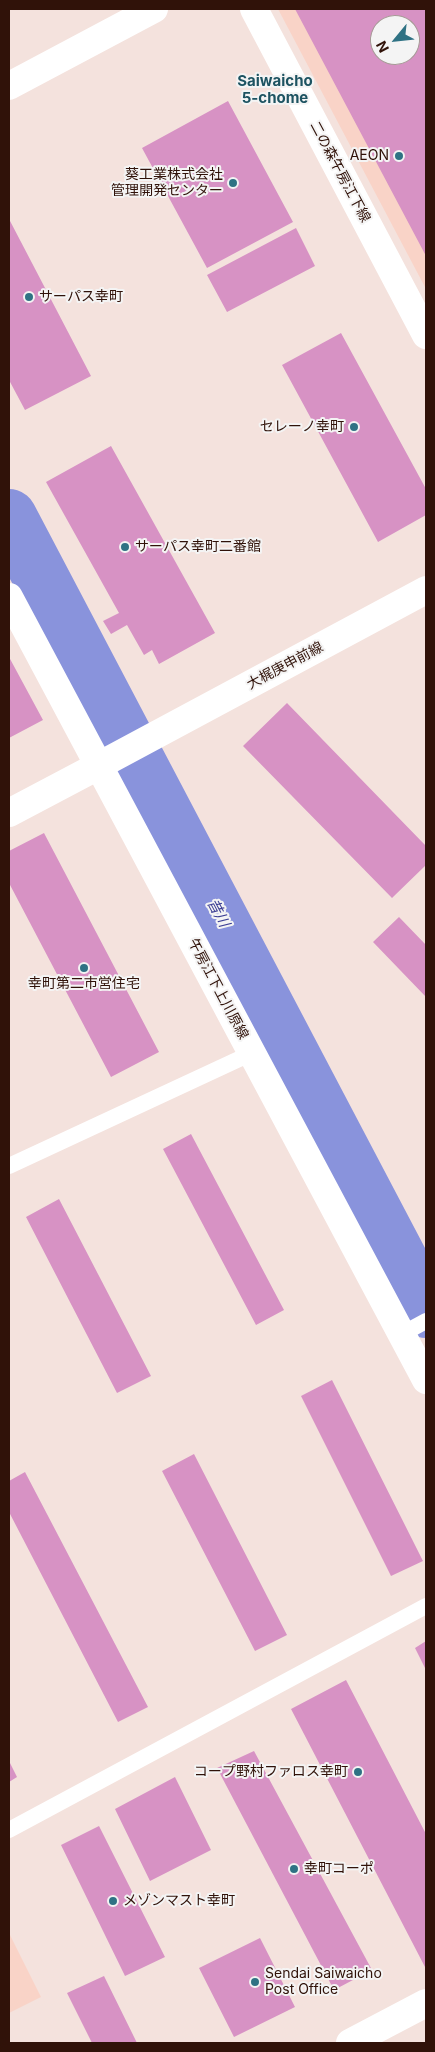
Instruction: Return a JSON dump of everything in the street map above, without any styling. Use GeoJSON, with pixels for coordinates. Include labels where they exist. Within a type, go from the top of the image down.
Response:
{"type":"FeatureCollection","features":[{"type":"Feature","properties":{"kind":"street"},"geometry":{"type":"LineString","coordinates":[[9,86],[154,9]]}},
{"type":"Feature","properties":{"kind":"street","name":"二の森午房江下線"},"geometry":{"type":"LineString","coordinates":[[254,9],[426,335]]}},
{"type":"Feature","properties":{"kind":"street","name":"大梶庚申前線"},"geometry":{"type":"LineString","coordinates":[[9,814],[426,590]]}},
{"type":"Feature","properties":{"kind":"street","name":"午房江下上川原線"},"geometry":{"type":"LineString","coordinates":[[9,598],[252,1053],[416,1326],[426,1380]]}},
{"type":"Feature","properties":{"kind":"street"},"geometry":{"type":"LineString","coordinates":[[350,2043],[426,2003]]}},
{"type":"Feature","properties":{"kind":"lane"},"geometry":{"type":"LineString","coordinates":[[9,1166],[252,1053]]}},
{"type":"Feature","properties":{"kind":"lane"},"geometry":{"type":"LineString","coordinates":[[9,1830],[426,1606]]}},
{"type":"Feature","properties":{"kind":"shaded area","name":"AEON"},"geometry":{"type":"Polygon","coordinates":[[[278,9],[426,9],[426,289],[278,9]]]}},
{"type":"Feature","properties":{"kind":"shaded area"},"geometry":{"type":"Polygon","coordinates":[[[9,1933],[41,1997],[9,2013],[9,1933]]]}},
{"type":"Feature","properties":{"kind":"building","name":"AEON"},"geometry":{"type":"Polygon","coordinates":[[[295,9],[426,9],[426,256],[295,9]]]}},
{"type":"Feature","properties":{"kind":"building"},"geometry":{"type":"Polygon","coordinates":[[[228,101],[293,222],[207,268],[142,148],[228,101]]]}},
{"type":"Feature","properties":{"kind":"building","name":"サーパス幸町"},"geometry":{"type":"Polygon","coordinates":[[[9,219],[91,376],[25,410],[9,380],[9,219]]]}},
{"type":"Feature","properties":{"kind":"building"},"geometry":{"type":"Polygon","coordinates":[[[296,228],[315,266],[227,312],[207,275],[296,228]]]}},
{"type":"Feature","properties":{"kind":"building","name":"セレーノ幸町"},"geometry":{"type":"Polygon","coordinates":[[[341,333],[426,489],[426,515],[378,542],[282,365],[341,333]]]}},
{"type":"Feature","properties":{"kind":"building","name":"サーパス幸町二番館"},"geometry":{"type":"Polygon","coordinates":[[[111,446],[215,633],[159,664],[152,650],[144,655],[127,625],[111,634],[103,621],[119,613],[46,482],[111,446]]]}},
{"type":"Feature","properties":{"kind":"building"},"geometry":{"type":"Polygon","coordinates":[[[9,657],[43,720],[9,738],[9,657]]]}},
{"type":"Feature","properties":{"kind":"building"},"geometry":{"type":"Polygon","coordinates":[[[287,703],[426,846],[426,865],[392,898],[243,746],[287,703]]]}},
{"type":"Feature","properties":{"kind":"building","name":"幸町第二市営住宅"},"geometry":{"type":"Polygon","coordinates":[[[44,833],[159,1052],[111,1077],[9,883],[9,851],[44,833]]]}},
{"type":"Feature","properties":{"kind":"building"},"geometry":{"type":"Polygon","coordinates":[[[399,917],[426,945],[426,997],[373,942],[399,917]]]}},
{"type":"Feature","properties":{"kind":"building"},"geometry":{"type":"Polygon","coordinates":[[[191,1134],[284,1310],[256,1325],[163,1149],[191,1134]]]}},
{"type":"Feature","properties":{"kind":"building"},"geometry":{"type":"Polygon","coordinates":[[[59,1199],[151,1376],[117,1393],[26,1217],[59,1199]]]}},
{"type":"Feature","properties":{"kind":"building"},"geometry":{"type":"Polygon","coordinates":[[[332,1380],[423,1561],[391,1576],[301,1396],[332,1380]]]}},
{"type":"Feature","properties":{"kind":"building"},"geometry":{"type":"Polygon","coordinates":[[[194,1454],[287,1635],[255,1651],[162,1471],[194,1454]]]}},
{"type":"Feature","properties":{"kind":"building"},"geometry":{"type":"Polygon","coordinates":[[[25,1472],[148,1707],[118,1722],[9,1512],[9,1481],[25,1472]]]}},
{"type":"Feature","properties":{"kind":"building"},"geometry":{"type":"Polygon","coordinates":[[[426,1641],[426,1670],[415,1648],[426,1641]]]}},
{"type":"Feature","properties":{"kind":"building","name":"コープ野村ファロス幸町"},"geometry":{"type":"Polygon","coordinates":[[[346,1680],[426,1834],[425,1967],[291,1709],[346,1680]]]}},
{"type":"Feature","properties":{"kind":"building","name":"幸町コーポ"},"geometry":{"type":"Polygon","coordinates":[[[254,1751],[372,1970],[334,1990],[217,1768],[254,1751]]]}},
{"type":"Feature","properties":{"kind":"building"},"geometry":{"type":"Polygon","coordinates":[[[9,1761],[17,1777],[9,1782],[9,1761]]]}},
{"type":"Feature","properties":{"kind":"building"},"geometry":{"type":"Polygon","coordinates":[[[175,1777],[211,1850],[150,1881],[115,1809],[175,1777]]]}},
{"type":"Feature","properties":{"kind":"building","name":"メゾンマスト幸町"},"geometry":{"type":"Polygon","coordinates":[[[99,1826],[165,1957],[125,1976],[61,1845],[99,1826]]]}},
{"type":"Feature","properties":{"kind":"building"},"geometry":{"type":"Polygon","coordinates":[[[260,1938],[295,2007],[234,2037],[199,1968],[260,1938]]]}},
{"type":"Feature","properties":{"kind":"building"},"geometry":{"type":"Polygon","coordinates":[[[104,1976],[137,2043],[92,2043],[67,1993],[104,1976]]]}},
{"type":"Feature","properties":{"kind":"waterway","name":"昔川"},"geometry":{"type":"LineString","coordinates":[[9,517],[426,1310]]}},
{"type":"Feature","properties":{"kind":"place","name":"AEON"},"geometry":{"type":"Point","coordinates":[399,156]}},
{"type":"Feature","properties":{"kind":"place","name":"葵工業株式会社 管理開発センター"},"geometry":{"type":"Point","coordinates":[233,183]}},
{"type":"Feature","properties":{"kind":"place","name":"サーパス幸町"},"geometry":{"type":"Point","coordinates":[29,297]}},
{"type":"Feature","properties":{"kind":"place","name":"セレーノ幸町"},"geometry":{"type":"Point","coordinates":[354,427]}},
{"type":"Feature","properties":{"kind":"place","name":"サーパス幸町二番館"},"geometry":{"type":"Point","coordinates":[125,547]}},
{"type":"Feature","properties":{"kind":"place","name":"幸町第二市営住宅"},"geometry":{"type":"Point","coordinates":[84,968]}},
{"type":"Feature","properties":{"kind":"place","name":"コープ野村ファロス幸町"},"geometry":{"type":"Point","coordinates":[358,1772]}},
{"type":"Feature","properties":{"kind":"place","name":"幸町コーポ"},"geometry":{"type":"Point","coordinates":[294,1869]}},
{"type":"Feature","properties":{"kind":"place","name":"メゾンマスト幸町"},"geometry":{"type":"Point","coordinates":[113,1901]}},
{"type":"Feature","properties":{"kind":"place","name":"Sendai Saiwaicho Post Office"},"geometry":{"type":"Point","coordinates":[255,1982]}},
{"type":"Feature","properties":{"kind":"district","name":"Saiwaicho 5-chome"},"geometry":{"type":"Point","coordinates":[275,90]}}]}
